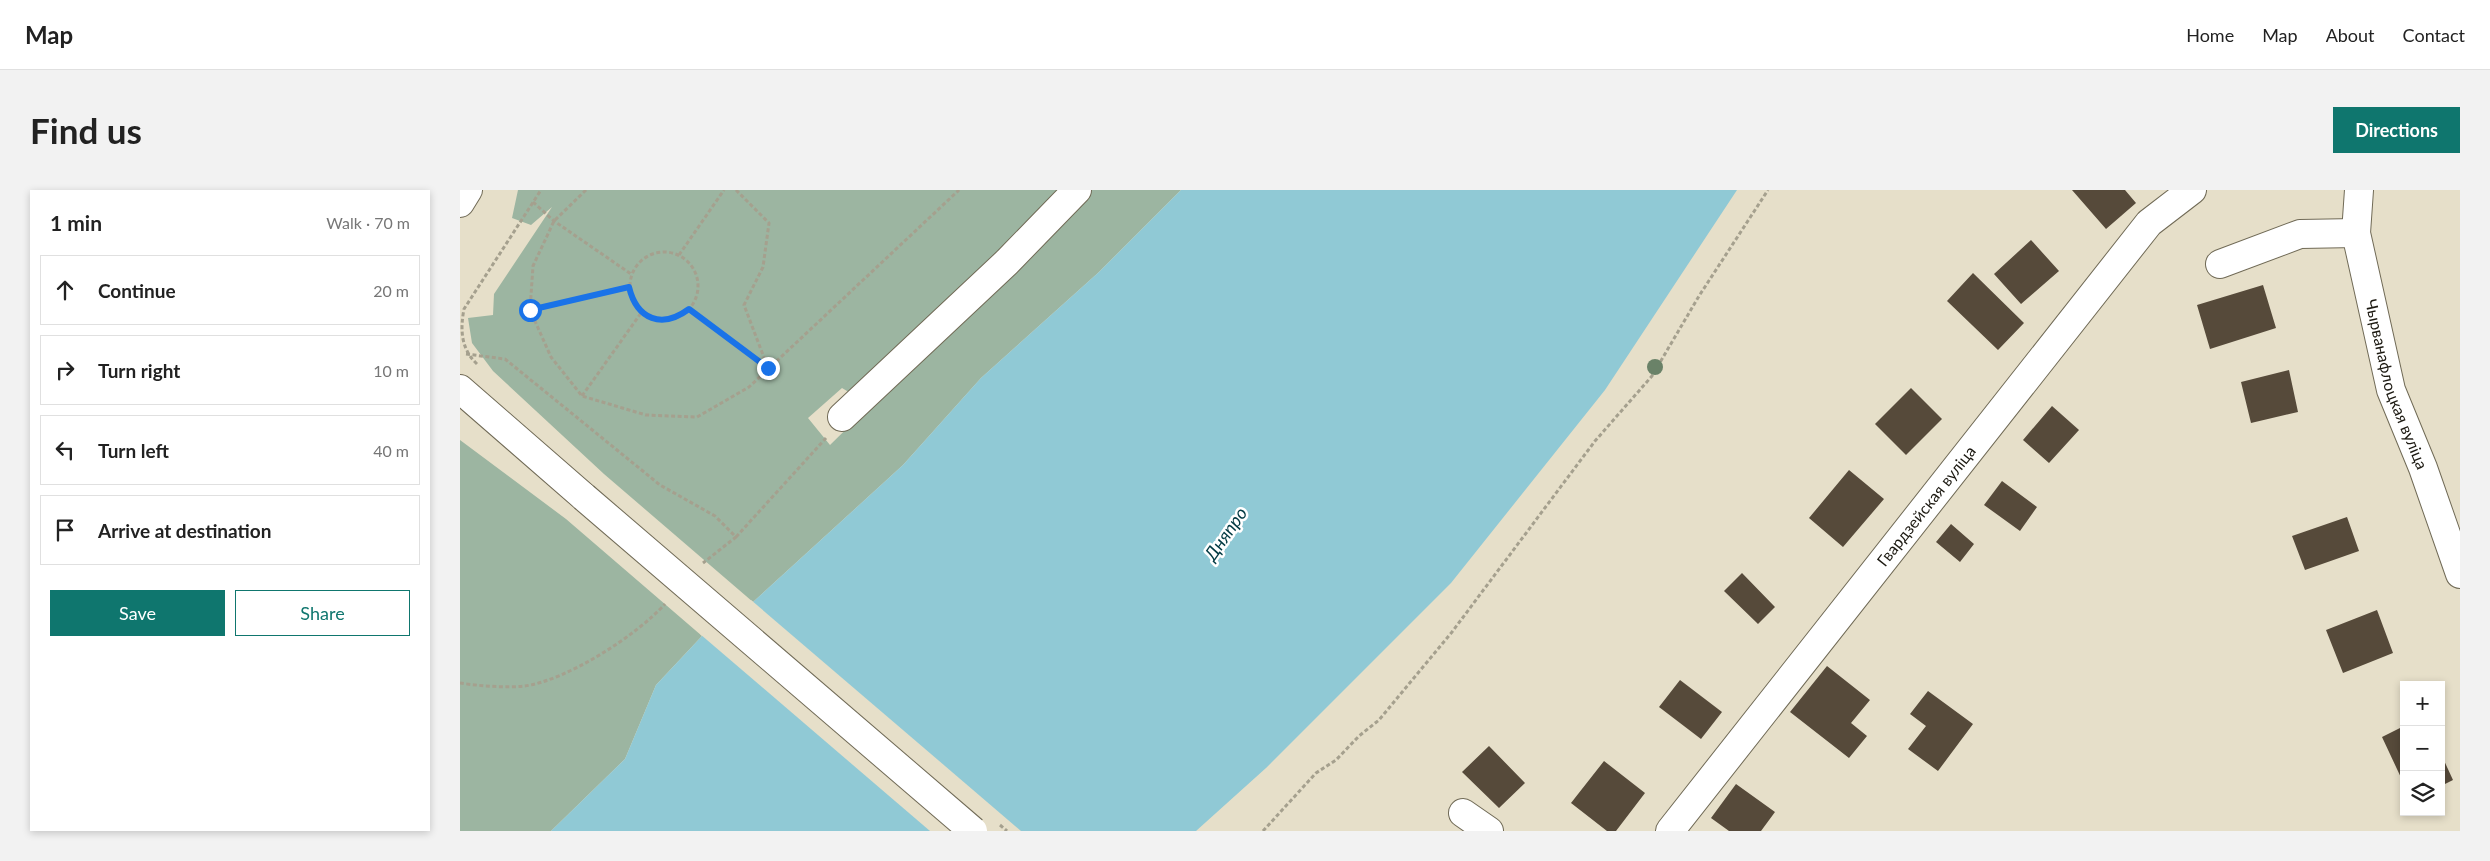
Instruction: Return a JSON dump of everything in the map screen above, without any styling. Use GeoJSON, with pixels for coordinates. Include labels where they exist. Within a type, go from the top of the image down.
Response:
{"type":"FeatureCollection","features":[{"type":"Feature","properties":{"kind":"street"},"geometry":{"type":"LineString","coordinates":[[460,203],[468,190]]}},
{"type":"Feature","properties":{"kind":"street"},"geometry":{"type":"LineString","coordinates":[[842,417],[1007,262],[1078,190]]}},
{"type":"Feature","properties":{"kind":"street","name":"Гвардзейская вуліца"},"geometry":{"type":"LineString","coordinates":[[1670,831],[2149,223],[2192,190]]}},
{"type":"Feature","properties":{"kind":"street","name":"Чырванафлоцкая вуліца"},"geometry":{"type":"LineString","coordinates":[[2359,190],[2356,233],[2391,390],[2423,468],[2460,574]]}},
{"type":"Feature","properties":{"kind":"street"},"geometry":{"type":"LineString","coordinates":[[2220,264],[2300,234],[2356,233]]}},
{"type":"Feature","properties":{"kind":"street"},"geometry":{"type":"LineString","coordinates":[[460,389],[973,831]]}},
{"type":"Feature","properties":{"kind":"street"},"geometry":{"type":"LineString","coordinates":[[1463,813],[1488,831]]}},
{"type":"Feature","properties":{"kind":"path"},"geometry":{"type":"LineString","coordinates":[[480,368],[466,354],[460,328],[464,309],[541,190]]}},
{"type":"Feature","properties":{"kind":"path"},"geometry":{"type":"LineString","coordinates":[[586,190],[554,221],[533,266],[530,310],[551,357],[582,396],[646,415],[697,417],[749,387],[958,190]]}},
{"type":"Feature","properties":{"kind":"path"},"geometry":{"type":"LineString","coordinates":[[679,255],[724,190]]}},
{"type":"Feature","properties":{"kind":"path"},"geometry":{"type":"LineString","coordinates":[[736,190],[769,223],[763,267],[744,306],[768,368]]}},
{"type":"Feature","properties":{"kind":"path"},"geometry":{"type":"LineString","coordinates":[[1263,831],[1316,773],[1336,760],[1359,736],[1379,720],[1452,632],[1595,442],[1652,376],[1699,296],[1768,190]]}},
{"type":"Feature","properties":{"kind":"path"},"geometry":{"type":"LineString","coordinates":[[533,202],[554,221],[631,274]]}},
{"type":"Feature","properties":{"kind":"path"},"geometry":{"type":"LineString","coordinates":[[665,252],[679,255],[689,262],[696,274],[698,286],[696,298],[689,309],[679,317],[666,320],[653,319],[641,313],[632,301],[629,287],[631,274],[639,262],[651,254],[665,252]]}},
{"type":"Feature","properties":{"kind":"path"},"geometry":{"type":"LineString","coordinates":[[530,310],[629,287]]}},
{"type":"Feature","properties":{"kind":"path"},"geometry":{"type":"LineString","coordinates":[[689,309],[768,368]]}},
{"type":"Feature","properties":{"kind":"path"},"geometry":{"type":"LineString","coordinates":[[582,396],[641,313]]}},
{"type":"Feature","properties":{"kind":"path"},"geometry":{"type":"LineString","coordinates":[[466,354],[505,359]]}},
{"type":"Feature","properties":{"kind":"path"},"geometry":{"type":"LineString","coordinates":[[736,537],[815,452],[842,417]]}},
{"type":"Feature","properties":{"kind":"green space"},"geometry":{"type":"Polygon","coordinates":[[[518,190],[1069,190],[852,394],[842,388],[808,418],[830,445],[1090,190],[1181,190],[1099,272],[981,378],[903,465],[753,602],[604,474],[493,371],[472,343],[468,318],[493,315],[494,294],[552,207],[531,225],[512,218],[518,190]]]}},
{"type":"Feature","properties":{"kind":"green space"},"geometry":{"type":"Polygon","coordinates":[[[460,440],[566,519],[702,636],[656,685],[625,759],[551,831],[460,831],[460,440]]]}},
{"type":"Feature","properties":{"kind":"water","name":"Дняпро"},"geometry":{"type":"Polygon","coordinates":[[[1181,190],[1737,190],[1605,390],[1451,583],[1266,768],[1196,831],[551,831],[625,759],[656,685],[702,636],[753,602],[903,465],[981,378],[1099,272],[1181,190]]]}},
{"type":"Feature","properties":{"kind":"pier"},"geometry":{"type":"Polygon","coordinates":[[[751,600],[1021,831],[930,831],[700,634],[751,600]]]}},
{"type":"Feature","properties":{"kind":"building"},"geometry":{"type":"Polygon","coordinates":[[[2072,190],[2125,190],[2136,203],[2106,229],[2072,190]]]}},
{"type":"Feature","properties":{"kind":"building"},"geometry":{"type":"Polygon","coordinates":[[[2031,240],[2059,271],[2021,304],[1994,274],[2031,240]]]}},
{"type":"Feature","properties":{"kind":"building"},"geometry":{"type":"Polygon","coordinates":[[[1973,273],[2024,323],[1998,350],[1947,301],[1973,273]]]}},
{"type":"Feature","properties":{"kind":"building"},"geometry":{"type":"Polygon","coordinates":[[[2263,285],[2276,328],[2210,349],[2197,305],[2263,285]]]}},
{"type":"Feature","properties":{"kind":"building"},"geometry":{"type":"Polygon","coordinates":[[[2289,370],[2298,412],[2251,423],[2241,382],[2289,370]]]}},
{"type":"Feature","properties":{"kind":"building"},"geometry":{"type":"Polygon","coordinates":[[[1911,388],[1942,419],[1906,455],[1875,424],[1911,388]]]}},
{"type":"Feature","properties":{"kind":"building"},"geometry":{"type":"Polygon","coordinates":[[[2052,406],[2079,430],[2049,463],[2023,440],[2052,406]]]}},
{"type":"Feature","properties":{"kind":"building"},"geometry":{"type":"Polygon","coordinates":[[[1849,470],[1884,499],[1843,547],[1809,518],[1849,470]]]}},
{"type":"Feature","properties":{"kind":"building"},"geometry":{"type":"Polygon","coordinates":[[[2002,481],[2037,507],[2020,531],[1984,505],[2002,481]]]}},
{"type":"Feature","properties":{"kind":"building"},"geometry":{"type":"Polygon","coordinates":[[[2347,517],[2359,551],[2305,570],[2292,536],[2347,517]]]}},
{"type":"Feature","properties":{"kind":"building"},"geometry":{"type":"Polygon","coordinates":[[[1951,524],[1974,544],[1960,562],[1936,542],[1951,524]]]}},
{"type":"Feature","properties":{"kind":"building"},"geometry":{"type":"Polygon","coordinates":[[[1742,573],[1775,607],[1758,624],[1724,591],[1742,573]]]}},
{"type":"Feature","properties":{"kind":"building"},"geometry":{"type":"Polygon","coordinates":[[[2377,610],[2393,653],[2343,673],[2326,630],[2377,610]]]}},
{"type":"Feature","properties":{"kind":"building"},"geometry":{"type":"Polygon","coordinates":[[[1827,666],[1870,700],[1851,723],[1867,736],[1849,758],[1790,712],[1827,666]]]}},
{"type":"Feature","properties":{"kind":"building"},"geometry":{"type":"Polygon","coordinates":[[[1680,680],[1722,712],[1701,739],[1659,707],[1680,680]]]}},
{"type":"Feature","properties":{"kind":"building"},"geometry":{"type":"Polygon","coordinates":[[[1928,691],[1973,724],[1938,771],[1908,749],[1926,726],[1910,714],[1928,691]]]}},
{"type":"Feature","properties":{"kind":"building"},"geometry":{"type":"Polygon","coordinates":[[[2400,728],[2400,775],[2382,737],[2400,728]]]}},
{"type":"Feature","properties":{"kind":"building"},"geometry":{"type":"Polygon","coordinates":[[[1489,746],[1525,783],[1499,808],[1462,772],[1489,746]]]}},
{"type":"Feature","properties":{"kind":"building"},"geometry":{"type":"Polygon","coordinates":[[[1604,761],[1645,793],[1616,831],[1607,831],[1571,803],[1604,761]]]}},
{"type":"Feature","properties":{"kind":"building"},"geometry":{"type":"Polygon","coordinates":[[[2445,763],[2453,780],[2445,784],[2445,763]]]}},
{"type":"Feature","properties":{"kind":"building"},"geometry":{"type":"Polygon","coordinates":[[[1736,784],[1775,812],[1761,831],[1729,831],[1711,818],[1736,784]]]}},
{"type":"Feature","properties":{"kind":"route"},"geometry":{"type":"LineString","coordinates":[[530,310],[629,287],[632,301],[641,313],[653,319],[666,320],[679,317],[689,309],[768,368]]}}]}
